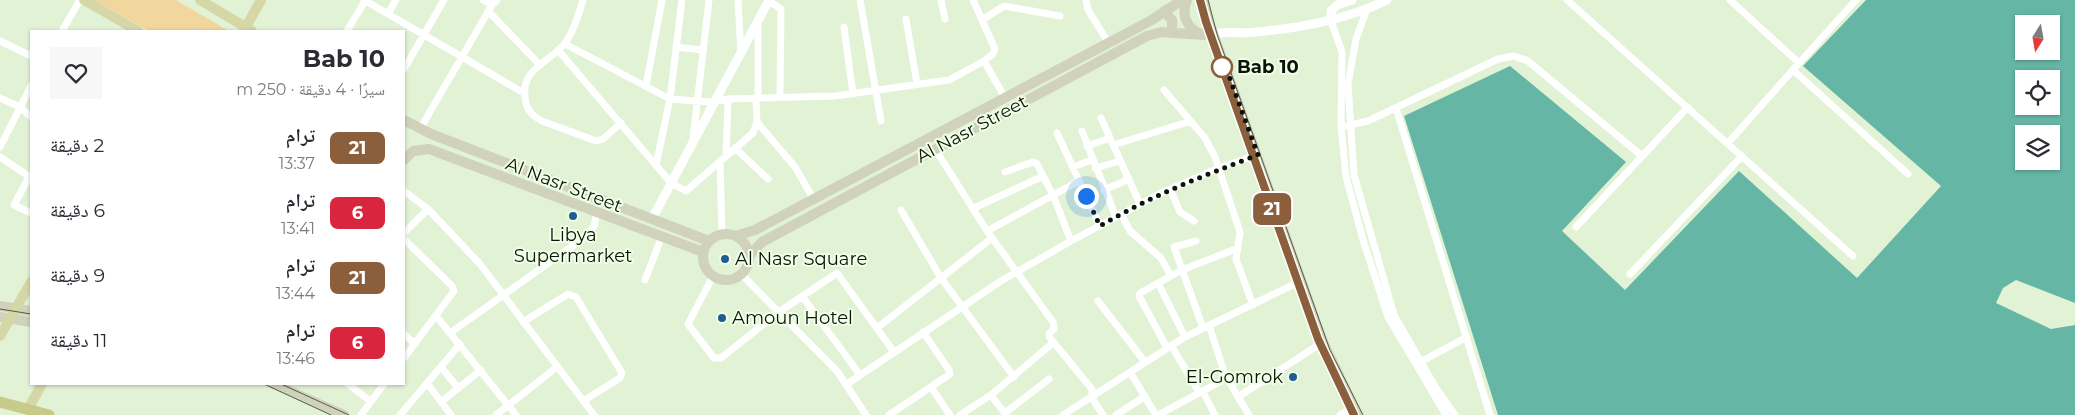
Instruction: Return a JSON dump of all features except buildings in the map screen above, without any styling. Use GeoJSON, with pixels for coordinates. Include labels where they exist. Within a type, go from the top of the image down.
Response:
{"type":"FeatureCollection","features":[{"type":"Feature","properties":{"kind":"highway"},"geometry":{"type":"LineString","coordinates":[[0,402],[26,412],[50,415]]}},
{"type":"Feature","properties":{"kind":"main road"},"geometry":{"type":"LineString","coordinates":[[84,0],[136,30]]}},
{"type":"Feature","properties":{"kind":"main road"},"geometry":{"type":"LineString","coordinates":[[200,0],[249,29],[261,0]]}},
{"type":"Feature","properties":{"kind":"main road","name":"Al Nasr Street"},"geometry":{"type":"LineString","coordinates":[[736,236],[755,230],[812,198],[1005,98],[1182,0]]}},
{"type":"Feature","properties":{"kind":"main road"},"geometry":{"type":"LineString","coordinates":[[1187,0],[1184,8],[1187,22],[1191,28],[1213,34]]}},
{"type":"Feature","properties":{"kind":"main road"},"geometry":{"type":"LineString","coordinates":[[1204,0],[1213,34],[1258,155],[1323,342],[1356,411]]}},
{"type":"Feature","properties":{"kind":"main road"},"geometry":{"type":"LineString","coordinates":[[1164,11],[1172,20],[1172,33]]}},
{"type":"Feature","properties":{"kind":"main road","name":"Al Nasr Street"},"geometry":{"type":"LineString","coordinates":[[750,255],[762,242],[1155,32],[1213,34]]}},
{"type":"Feature","properties":{"kind":"main road","name":"Al Nasr Street"},"geometry":{"type":"LineString","coordinates":[[405,121],[420,129],[709,241]]}},
{"type":"Feature","properties":{"kind":"main road","name":"Al Nasr Street"},"geometry":{"type":"LineString","coordinates":[[405,159],[413,151],[429,149],[703,252]]}},
{"type":"Feature","properties":{"kind":"main road"},"geometry":{"type":"LineString","coordinates":[[722,234],[736,236],[746,243],[750,255],[748,266],[741,274],[727,280],[713,276],[704,266],[703,252],[709,241],[722,234]]}},
{"type":"Feature","properties":{"kind":"main road"},"geometry":{"type":"LineString","coordinates":[[0,336],[5,318],[16,308],[30,284]]}},
{"type":"Feature","properties":{"kind":"main road"},"geometry":{"type":"LineString","coordinates":[[0,306],[30,311]]}},
{"type":"Feature","properties":{"kind":"main road"},"geometry":{"type":"LineString","coordinates":[[5,318],[30,322]]}},
{"type":"Feature","properties":{"kind":"main road"},"geometry":{"type":"LineString","coordinates":[[26,412],[41,385]]}},
{"type":"Feature","properties":{"kind":"main road"},"geometry":{"type":"LineString","coordinates":[[276,385],[344,415]]}},
{"type":"Feature","properties":{"kind":"street"},"geometry":{"type":"LineString","coordinates":[[63,30],[80,0]]}},
{"type":"Feature","properties":{"kind":"street"},"geometry":{"type":"LineString","coordinates":[[348,30],[364,0],[524,93]]}},
{"type":"Feature","properties":{"kind":"street"},"geometry":{"type":"LineString","coordinates":[[388,14],[396,0]]}},
{"type":"Feature","properties":{"kind":"street"},"geometry":{"type":"LineString","coordinates":[[405,67],[444,0]]}},
{"type":"Feature","properties":{"kind":"street"},"geometry":{"type":"LineString","coordinates":[[482,0],[492,6],[540,64]]}},
{"type":"Feature","properties":{"kind":"street"},"geometry":{"type":"LineString","coordinates":[[583,0],[578,19],[565,44],[540,64],[526,82],[524,93],[526,105],[535,117],[593,140],[603,139],[621,123]]}},
{"type":"Feature","properties":{"kind":"street"},"geometry":{"type":"LineString","coordinates":[[646,86],[662,0]]}},
{"type":"Feature","properties":{"kind":"street"},"geometry":{"type":"LineString","coordinates":[[656,165],[670,99],[682,0]]}},
{"type":"Feature","properties":{"kind":"street"},"geometry":{"type":"LineString","coordinates":[[692,144],[709,0]]}},
{"type":"Feature","properties":{"kind":"street"},"geometry":{"type":"LineString","coordinates":[[738,0],[741,53]]}},
{"type":"Feature","properties":{"kind":"street"},"geometry":{"type":"LineString","coordinates":[[652,219],[769,0],[781,8],[780,97]]}},
{"type":"Feature","properties":{"kind":"street"},"geometry":{"type":"LineString","coordinates":[[860,0],[881,120]]}},
{"type":"Feature","properties":{"kind":"street"},"geometry":{"type":"LineString","coordinates":[[941,0],[945,19]]}},
{"type":"Feature","properties":{"kind":"street"},"geometry":{"type":"LineString","coordinates":[[565,44],[670,99],[697,101],[853,94],[949,80],[993,54],[995,48],[973,0]]}},
{"type":"Feature","properties":{"kind":"street"},"geometry":{"type":"LineString","coordinates":[[982,20],[1011,0]]}},
{"type":"Feature","properties":{"kind":"street"},"geometry":{"type":"LineString","coordinates":[[1086,0],[1088,10],[1108,42]]}},
{"type":"Feature","properties":{"kind":"street"},"geometry":{"type":"LineString","coordinates":[[1352,0],[1337,5],[1331,11],[1330,21],[1342,52],[1341,126],[1346,178],[1394,315],[1455,415]]}},
{"type":"Feature","properties":{"kind":"street"},"geometry":{"type":"LineString","coordinates":[[1213,34],[1257,32],[1330,21],[1367,9],[1387,0]]}},
{"type":"Feature","properties":{"kind":"street"},"geometry":{"type":"LineString","coordinates":[[1567,0],[1853,256]]}},
{"type":"Feature","properties":{"kind":"street"},"geometry":{"type":"LineString","coordinates":[[1730,0],[1799,63]]}},
{"type":"Feature","properties":{"kind":"street"},"geometry":{"type":"LineString","coordinates":[[1728,143],[1856,0]]}},
{"type":"Feature","properties":{"kind":"street"},"geometry":{"type":"LineString","coordinates":[[420,129],[492,6]]}},
{"type":"Feature","properties":{"kind":"street"},"geometry":{"type":"LineString","coordinates":[[1004,6],[1060,16]]}},
{"type":"Feature","properties":{"kind":"street"},"geometry":{"type":"LineString","coordinates":[[1367,9],[1356,39],[1348,84],[1354,175],[1368,242],[1388,317],[1446,415]]}},
{"type":"Feature","properties":{"kind":"street"},"geometry":{"type":"LineString","coordinates":[[906,19],[917,84]]}},
{"type":"Feature","properties":{"kind":"street"},"geometry":{"type":"LineString","coordinates":[[558,50],[672,183],[688,191],[753,133],[757,122],[758,22]]}},
{"type":"Feature","properties":{"kind":"street"},"geometry":{"type":"LineString","coordinates":[[844,27],[853,94]]}},
{"type":"Feature","properties":{"kind":"street"},"geometry":{"type":"LineString","coordinates":[[0,40],[30,55]]}},
{"type":"Feature","properties":{"kind":"street"},"geometry":{"type":"LineString","coordinates":[[676,47],[703,50]]}},
{"type":"Feature","properties":{"kind":"street"},"geometry":{"type":"LineString","coordinates":[[1341,126],[1350,126],[1368,121],[1498,59],[1514,56],[1528,61],[1642,156]]}},
{"type":"Feature","properties":{"kind":"street"},"geometry":{"type":"LineString","coordinates":[[984,61],[1005,98]]}},
{"type":"Feature","properties":{"kind":"street"},"geometry":{"type":"LineString","coordinates":[[1793,70],[1908,174]]}},
{"type":"Feature","properties":{"kind":"street"},"geometry":{"type":"LineString","coordinates":[[1,144],[30,88]]}},
{"type":"Feature","properties":{"kind":"street"},"geometry":{"type":"LineString","coordinates":[[1164,90],[1211,147],[1240,232],[1236,259],[1253,305]]}},
{"type":"Feature","properties":{"kind":"street"},"geometry":{"type":"LineString","coordinates":[[0,98],[20,108],[30,116]]}},
{"type":"Feature","properties":{"kind":"street"},"geometry":{"type":"LineString","coordinates":[[722,234],[723,159],[728,99]]}},
{"type":"Feature","properties":{"kind":"street"},"geometry":{"type":"LineString","coordinates":[[1576,227],[1688,107]]}},
{"type":"Feature","properties":{"kind":"street"},"geometry":{"type":"LineString","coordinates":[[1396,108],[1490,415]]}},
{"type":"Feature","properties":{"kind":"street"},"geometry":{"type":"LineString","coordinates":[[1101,118],[1140,204]]}},
{"type":"Feature","properties":{"kind":"street"},"geometry":{"type":"LineString","coordinates":[[1087,146],[1191,121]]}},
{"type":"Feature","properties":{"kind":"street"},"geometry":{"type":"LineString","coordinates":[[757,122],[794,167],[812,198]]}},
{"type":"Feature","properties":{"kind":"street"},"geometry":{"type":"LineString","coordinates":[[1082,131],[1104,190],[1118,216],[1130,231],[1161,258],[1171,276]]}},
{"type":"Feature","properties":{"kind":"street"},"geometry":{"type":"LineString","coordinates":[[1057,133],[1100,226]]}},
{"type":"Feature","properties":{"kind":"street"},"geometry":{"type":"LineString","coordinates":[[735,148],[768,179]]}},
{"type":"Feature","properties":{"kind":"street"},"geometry":{"type":"LineString","coordinates":[[935,148],[992,238],[1052,322],[1054,329],[1049,336],[1092,389],[1092,398],[1102,415]]}},
{"type":"Feature","properties":{"kind":"street"},"geometry":{"type":"LineString","coordinates":[[847,384],[1016,272],[1170,189],[1219,168],[1258,155]]}},
{"type":"Feature","properties":{"kind":"street"},"geometry":{"type":"LineString","coordinates":[[1630,274],[1742,156]]}},
{"type":"Feature","properties":{"kind":"street"},"geometry":{"type":"LineString","coordinates":[[0,157],[26,174],[28,179],[14,205],[30,213]]}},
{"type":"Feature","properties":{"kind":"street"},"geometry":{"type":"LineString","coordinates":[[1073,167],[1092,160]]}},
{"type":"Feature","properties":{"kind":"street"},"geometry":{"type":"LineString","coordinates":[[1095,168],[1120,161]]}},
{"type":"Feature","properties":{"kind":"street"},"geometry":{"type":"LineString","coordinates":[[1005,172],[1035,162],[1053,195],[1072,241]]}},
{"type":"Feature","properties":{"kind":"street"},"geometry":{"type":"LineString","coordinates":[[974,208],[1043,176]]}},
{"type":"Feature","properties":{"kind":"street"},"geometry":{"type":"LineString","coordinates":[[1104,190],[1129,180]]}},
{"type":"Feature","properties":{"kind":"street"},"geometry":{"type":"LineString","coordinates":[[987,230],[1079,181]]}},
{"type":"Feature","properties":{"kind":"street"},"geometry":{"type":"LineString","coordinates":[[1170,189],[1180,212],[1194,221]]}},
{"type":"Feature","properties":{"kind":"street"},"geometry":{"type":"LineString","coordinates":[[405,191],[428,209],[480,264],[594,415]]}},
{"type":"Feature","properties":{"kind":"street"},"geometry":{"type":"LineString","coordinates":[[405,232],[428,209]]}},
{"type":"Feature","properties":{"kind":"street"},"geometry":{"type":"LineString","coordinates":[[901,210],[941,278],[1014,377]]}},
{"type":"Feature","properties":{"kind":"street"},"geometry":{"type":"LineString","coordinates":[[450,333],[585,237],[594,226],[597,212]]}},
{"type":"Feature","properties":{"kind":"street"},"geometry":{"type":"LineString","coordinates":[[645,280],[662,236]]}},
{"type":"Feature","properties":{"kind":"street"},"geometry":{"type":"LineString","coordinates":[[877,328],[992,238]]}},
{"type":"Feature","properties":{"kind":"street"},"geometry":{"type":"LineString","coordinates":[[405,240],[454,289],[454,294],[405,357]]}},
{"type":"Feature","properties":{"kind":"street"},"geometry":{"type":"LineString","coordinates":[[1196,241],[1174,246],[1182,270],[1227,378],[1249,415]]}},
{"type":"Feature","properties":{"kind":"street"},"geometry":{"type":"LineString","coordinates":[[1215,415],[1204,394],[1169,346],[1139,296],[1141,292],[1182,270],[1238,248]]}},
{"type":"Feature","properties":{"kind":"street"},"geometry":{"type":"LineString","coordinates":[[713,276],[688,324],[710,355],[716,359],[721,358],[779,312],[837,273],[894,352]]}},
{"type":"Feature","properties":{"kind":"street"},"geometry":{"type":"LineString","coordinates":[[741,274],[847,384],[866,415]]}},
{"type":"Feature","properties":{"kind":"street"},"geometry":{"type":"LineString","coordinates":[[1063,415],[1092,398],[1169,346],[1206,326],[1301,281]]}},
{"type":"Feature","properties":{"kind":"street"},"geometry":{"type":"LineString","coordinates":[[1158,283],[1185,337]]}},
{"type":"Feature","properties":{"kind":"street"},"geometry":{"type":"LineString","coordinates":[[523,322],[568,294],[576,297],[622,374],[620,378],[583,401]]}},
{"type":"Feature","properties":{"kind":"street"},"geometry":{"type":"LineString","coordinates":[[802,296],[860,375]]}},
{"type":"Feature","properties":{"kind":"street"},"geometry":{"type":"LineString","coordinates":[[1098,301],[1145,362]]}},
{"type":"Feature","properties":{"kind":"street"},"geometry":{"type":"LineString","coordinates":[[437,317],[516,415]]}},
{"type":"Feature","properties":{"kind":"street"},"geometry":{"type":"LineString","coordinates":[[889,415],[949,375],[950,372],[923,332]]}},
{"type":"Feature","properties":{"kind":"street"},"geometry":{"type":"LineString","coordinates":[[405,335],[415,344]]}},
{"type":"Feature","properties":{"kind":"street"},"geometry":{"type":"LineString","coordinates":[[1422,361],[1466,337]]}},
{"type":"Feature","properties":{"kind":"street"},"geometry":{"type":"LineString","coordinates":[[960,415],[991,395],[1054,342]]}},
{"type":"Feature","properties":{"kind":"street"},"geometry":{"type":"LineString","coordinates":[[1238,397],[1323,342]]}},
{"type":"Feature","properties":{"kind":"street"},"geometry":{"type":"LineString","coordinates":[[400,415],[460,344]]}},
{"type":"Feature","properties":{"kind":"street"},"geometry":{"type":"LineString","coordinates":[[441,367],[458,388]]}},
{"type":"Feature","properties":{"kind":"street"},"geometry":{"type":"LineString","coordinates":[[496,415],[557,367]]}},
{"type":"Feature","properties":{"kind":"street"},"geometry":{"type":"LineString","coordinates":[[441,402],[480,370]]}},
{"type":"Feature","properties":{"kind":"street"},"geometry":{"type":"LineString","coordinates":[[1130,372],[1157,415],[1227,378]]}},
{"type":"Feature","properties":{"kind":"street"},"geometry":{"type":"LineString","coordinates":[[991,395],[1005,414],[1049,379]]}},
{"type":"Feature","properties":{"kind":"street"},"geometry":{"type":"LineString","coordinates":[[427,383],[451,415]]}},
{"type":"Feature","properties":{"kind":"street"},"geometry":{"type":"LineString","coordinates":[[349,385],[370,401]]}},
{"type":"Feature","properties":{"kind":"street"},"geometry":{"type":"LineString","coordinates":[[361,415],[383,385]]}},
{"type":"Feature","properties":{"kind":"street"},"geometry":{"type":"LineString","coordinates":[[931,387],[950,415]]}},
{"type":"Feature","properties":{"kind":"street"},"geometry":{"type":"LineString","coordinates":[[1116,415],[1144,396]]}},
{"type":"Feature","properties":{"kind":"street"},"geometry":{"type":"LineString","coordinates":[[1340,415],[1356,411]]}},
{"type":"Feature","properties":{"kind":"shaded area"},"geometry":{"type":"Polygon","coordinates":[[[94,0],[176,0],[227,30],[147,30],[94,0]]]}},
{"type":"Feature","properties":{"kind":"water"},"geometry":{"type":"Polygon","coordinates":[[[1866,0],[2075,0],[2075,303],[2016,280],[2003,288],[1996,303],[2051,329],[2075,325],[2075,415],[1498,415],[1404,116],[1510,66],[1626,162],[1562,231],[1625,290],[1739,171],[1857,278],[1941,186],[1803,66],[1866,0]]]}},
{"type":"Feature","properties":{"kind":"tram line","name":"21"},"geometry":{"type":"LineString","coordinates":[[1200,0],[1206,22],[1318,339],[1354,415]]}},
{"type":"Feature","properties":{"kind":"tram line"},"geometry":{"type":"LineString","coordinates":[[1208,0],[1217,34],[1330,350],[1363,415]]}},
{"type":"Feature","properties":{"kind":"tram line"},"geometry":{"type":"LineString","coordinates":[[1216,50],[1286,248]]}},
{"type":"Feature","properties":{"kind":"tram line"},"geometry":{"type":"LineString","coordinates":[[0,309],[30,314]]}},
{"type":"Feature","properties":{"kind":"tram line"},"geometry":{"type":"LineString","coordinates":[[266,385],[331,415]]}},
{"type":"Feature","properties":{"kind":"tram line"},"geometry":{"type":"LineString","coordinates":[[283,385],[349,415]]}},
{"type":"Feature","properties":{"kind":"tram line"},"geometry":{"type":"LineString","coordinates":[[1343,392],[1354,415]]}},
{"type":"Feature","properties":{"kind":"place","name":"Bab 10"},"geometry":{"type":"Point","coordinates":[1222,67]}},
{"type":"Feature","properties":{"kind":"place","name":"Libya Supermarket"},"geometry":{"type":"Point","coordinates":[573,216]}},
{"type":"Feature","properties":{"kind":"place","name":"Al Nasr Square"},"geometry":{"type":"Point","coordinates":[725,259]}},
{"type":"Feature","properties":{"kind":"place","name":"Amoun Hotel"},"geometry":{"type":"Point","coordinates":[722,318]}},
{"type":"Feature","properties":{"kind":"place","name":"El-Gomrok"},"geometry":{"type":"Point","coordinates":[1293,377]}},
{"type":"Feature","properties":{"kind":"route"},"geometry":{"type":"LineString","coordinates":[[1086,196],[1100,226],[1161,193],[1219,168],[1258,155],[1225,65],[1222,67]]}}]}
